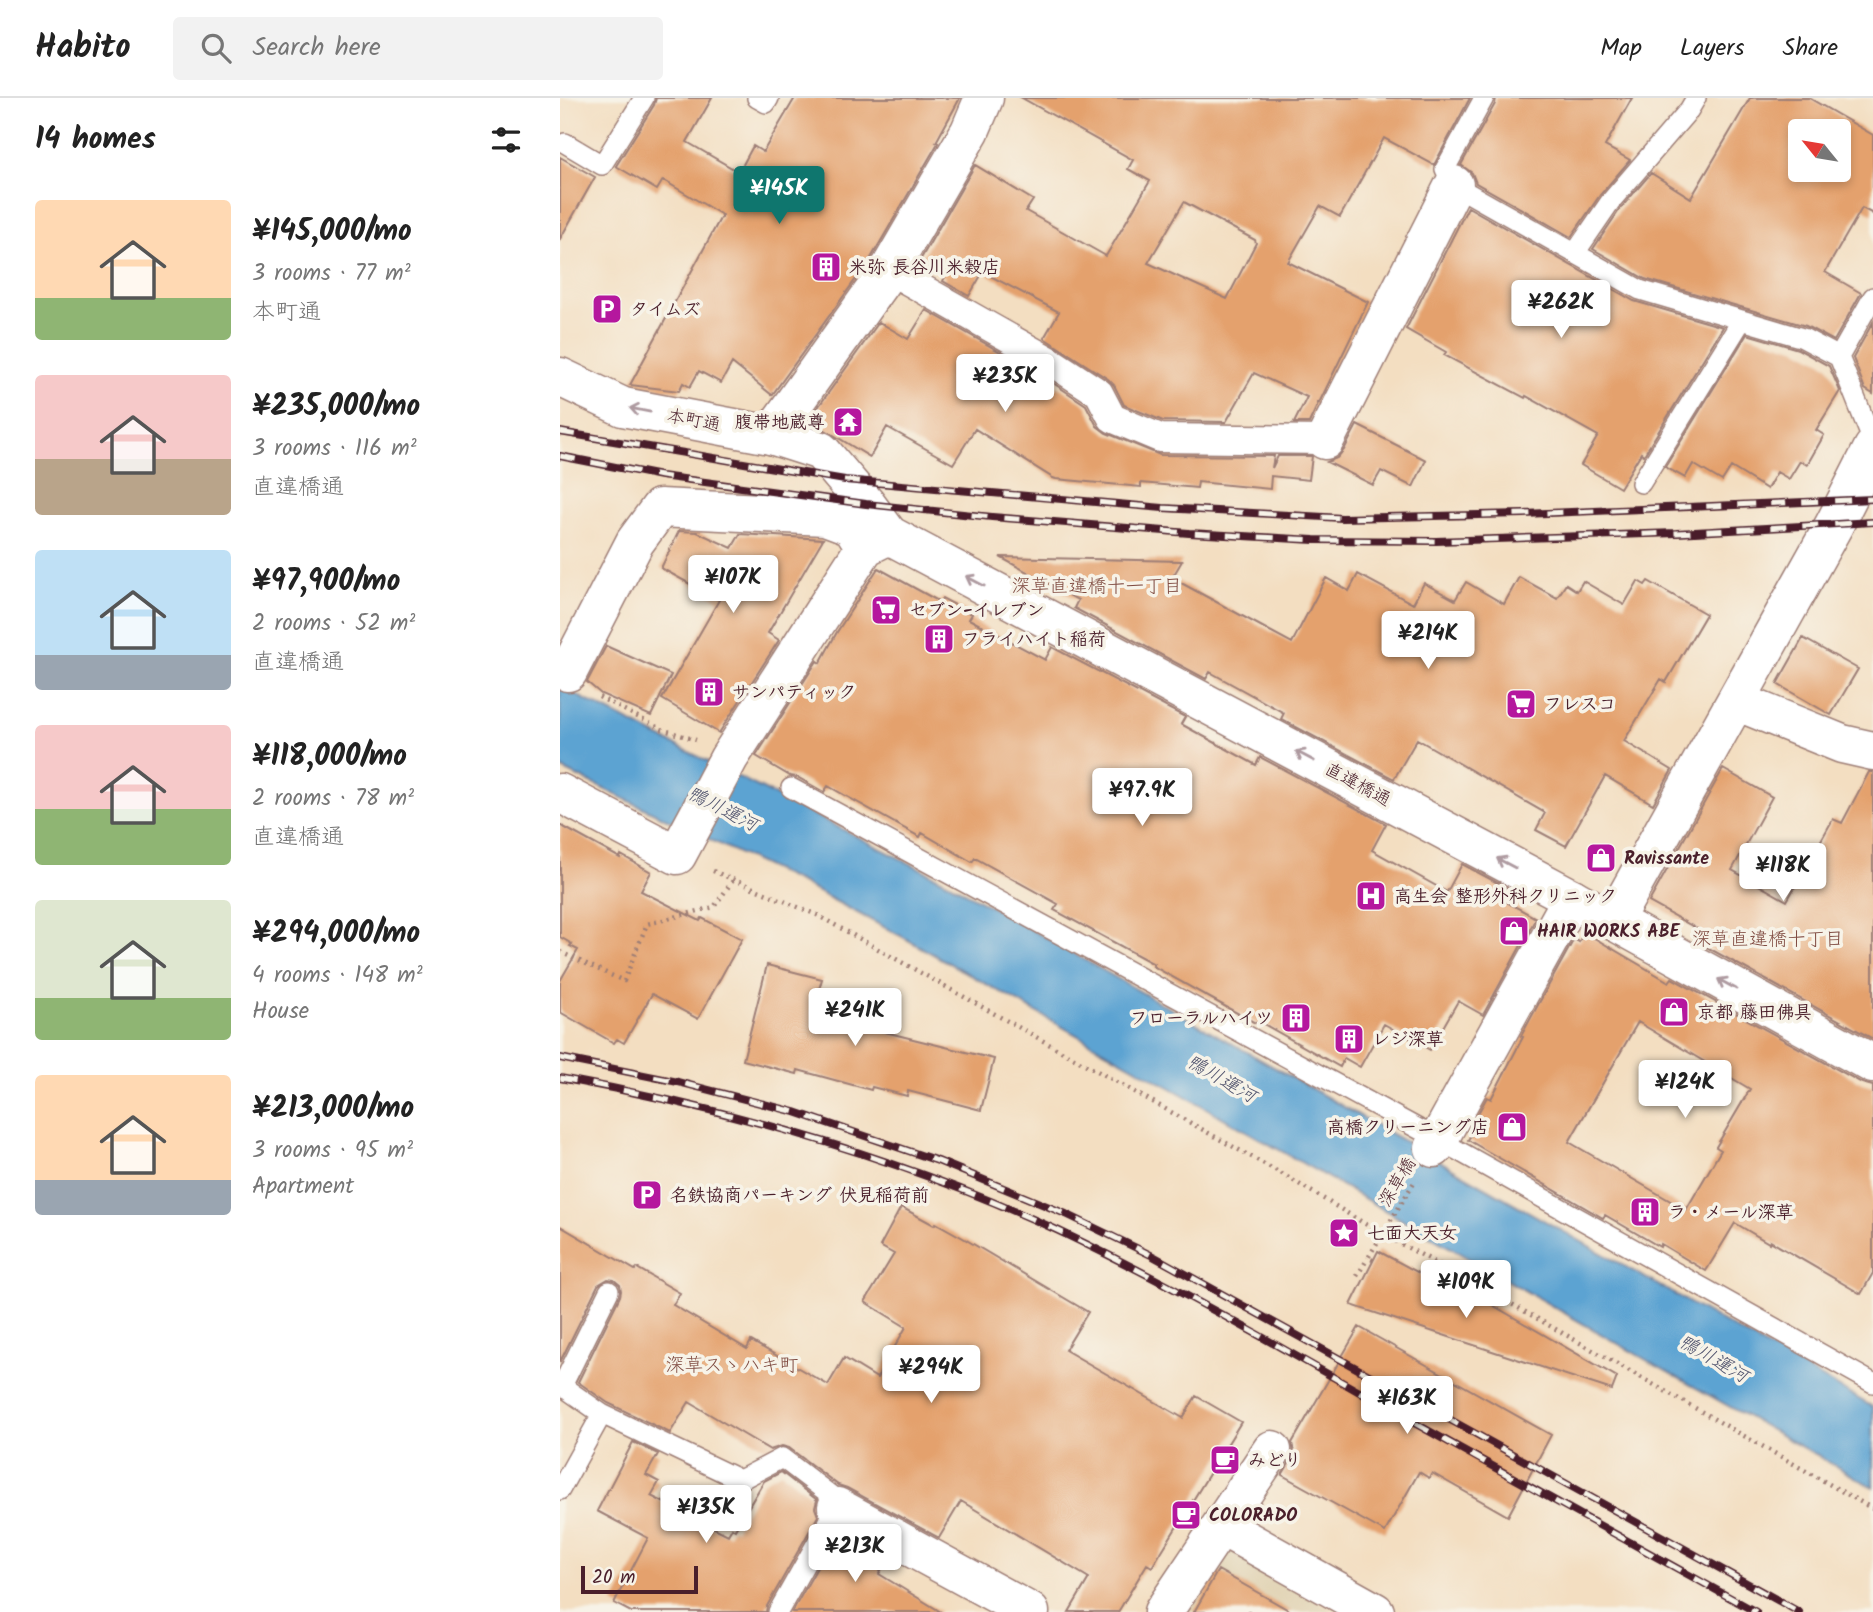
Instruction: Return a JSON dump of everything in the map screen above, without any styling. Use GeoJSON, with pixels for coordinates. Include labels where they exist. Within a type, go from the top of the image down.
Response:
{"type":"FeatureCollection","features":[{"type":"Feature","properties":{"kind":"street"},"geometry":{"type":"LineString","coordinates":[[771,435],[889,270],[970,131],[984,98]]}},
{"type":"Feature","properties":{"kind":"street"},"geometry":{"type":"LineString","coordinates":[[889,270],[1049,361],[1099,393],[1112,418],[1160,438],[1325,440],[1454,185]]}},
{"type":"Feature","properties":{"kind":"street","name":"本町通"},"geometry":{"type":"LineString","coordinates":[[560,377],[623,407],[771,435],[821,451],[856,492]]}},
{"type":"Feature","properties":{"kind":"street"},"geometry":{"type":"LineString","coordinates":[[1613,921],[1834,525],[1873,448]]}},
{"type":"Feature","properties":{"kind":"street","name":"直違橋通"},"geometry":{"type":"LineString","coordinates":[[856,492],[877,541],[1573,898],[1873,1064]]}},
{"type":"Feature","properties":{"kind":"street"},"geometry":{"type":"LineString","coordinates":[[560,793],[680,848],[731,756],[877,541],[852,526],[824,516],[660,508],[635,542],[568,672]]}},
{"type":"Feature","properties":{"kind":"street"},"geometry":{"type":"LineString","coordinates":[[1736,701],[1842,744],[1873,751]]}},
{"type":"Feature","properties":{"kind":"street"},"geometry":{"type":"LineString","coordinates":[[1436,1144],[1573,898]]}},
{"type":"Feature","properties":{"kind":"street"},"geometry":{"type":"LineString","coordinates":[[1163,1612],[1272,1450]]}},
{"type":"Feature","properties":{"kind":"street"},"geometry":{"type":"LineString","coordinates":[[837,1507],[1030,1612]]}},
{"type":"Feature","properties":{"kind":"street"},"geometry":{"type":"LineString","coordinates":[[1221,1526],[1375,1612]]}},
{"type":"Feature","properties":{"kind":"lane"},"geometry":{"type":"LineString","coordinates":[[565,143],[601,165],[644,98]]}},
{"type":"Feature","properties":{"kind":"lane"},"geometry":{"type":"LineString","coordinates":[[757,98],[766,103],[769,98]]}},
{"type":"Feature","properties":{"kind":"lane"},"geometry":{"type":"LineString","coordinates":[[1484,98],[1445,169],[1454,185],[1640,290],[1803,338],[1839,357],[1873,442]]}},
{"type":"Feature","properties":{"kind":"lane"},"geometry":{"type":"LineString","coordinates":[[1575,253],[1610,202],[1689,110],[1696,98]]}},
{"type":"Feature","properties":{"kind":"lane"},"geometry":{"type":"LineString","coordinates":[[1839,357],[1873,296]]}},
{"type":"Feature","properties":{"kind":"lane"},"geometry":{"type":"LineString","coordinates":[[1641,483],[1742,320]]}},
{"type":"Feature","properties":{"kind":"lane"},"geometry":{"type":"LineString","coordinates":[[791,788],[1873,1382]]}},
{"type":"Feature","properties":{"kind":"lane"},"geometry":{"type":"LineString","coordinates":[[609,1291],[562,1386],[602,1414],[740,1480],[782,1458],[833,1497],[837,1507],[778,1612]]}},
{"type":"Feature","properties":{"kind":"lane"},"geometry":{"type":"LineString","coordinates":[[560,1490],[602,1414]]}},
{"type":"Feature","properties":{"kind":"path"},"geometry":{"type":"LineString","coordinates":[[568,672],[593,694],[661,729],[718,747],[731,756]]}},
{"type":"Feature","properties":{"kind":"path"},"geometry":{"type":"LineString","coordinates":[[680,848],[734,879],[817,915],[1272,1168],[1873,1509]]}},
{"type":"Feature","properties":{"kind":"path"},"geometry":{"type":"LineString","coordinates":[[560,952],[624,981],[647,924],[714,906],[734,879]]}},
{"type":"Feature","properties":{"kind":"path","name":"深草橋"},"geometry":{"type":"LineString","coordinates":[[1357,1276],[1370,1259],[1383,1232],[1436,1144]]}},
{"type":"Feature","properties":{"kind":"shaded area"},"geometry":{"type":"Polygon","coordinates":[[[1228,1550],[1335,1612],[1186,1612],[1228,1550]]]}},
{"type":"Feature","properties":{"kind":"water","name":"鴨川運河"},"geometry":{"type":"Polygon","coordinates":[[[560,687],[949,883],[1873,1407],[1873,1487],[899,935],[805,885],[560,768],[560,687]]]}},
{"type":"Feature","properties":{"kind":"building"},"geometry":{"type":"Polygon","coordinates":[[[656,98],[712,98],[687,142],[739,172],[753,146],[763,152],[795,98],[960,98],[936,142],[938,143],[871,258],[772,395],[732,363],[721,383],[699,371],[690,387],[683,383],[679,391],[630,385],[722,215],[663,180],[657,190],[616,166],[656,98]]]}},
{"type":"Feature","properties":{"kind":"building"},"geometry":{"type":"Polygon","coordinates":[[[1022,98],[1470,98],[1434,165],[1384,138],[1340,217],[1320,206],[1288,262],[1368,302],[1309,423],[1294,423],[1307,397],[1254,373],[1226,422],[1163,421],[1124,405],[1108,379],[1044,338],[1059,312],[983,272],[969,296],[943,281],[945,277],[919,262],[975,165],[1033,200],[1026,211],[1106,256],[1150,181],[1128,169],[1133,160],[1022,98]],[[1184,202],[1148,263],[1227,299],[1256,243],[1255,240],[1184,202]]]}},
{"type":"Feature","properties":{"kind":"building"},"geometry":{"type":"Polygon","coordinates":[[[1496,98],[1632,98],[1605,146],[1630,160],[1600,195],[1571,237],[1476,183],[1472,173],[1461,165],[1496,98]]]}},
{"type":"Feature","properties":{"kind":"building"},"geometry":{"type":"Polygon","coordinates":[[[1750,98],[1809,98],[1845,119],[1788,119],[1788,182],[1852,182],[1852,123],[1873,135],[1873,214],[1862,208],[1825,272],[1861,293],[1834,341],[1806,326],[1645,279],[1593,249],[1620,209],[1651,173],[1691,198],[1750,98]]]}},
{"type":"Feature","properties":{"kind":"building"},"geometry":{"type":"Polygon","coordinates":[[[560,157],[595,177],[560,239],[560,157]]]}},
{"type":"Feature","properties":{"kind":"building"},"geometry":{"type":"Polygon","coordinates":[[[1468,207],[1634,301],[1723,327],[1644,455],[1641,453],[1620,488],[1581,465],[1598,436],[1444,355],[1446,352],[1406,329],[1468,207]]]}},
{"type":"Feature","properties":{"kind":"building"},"geometry":{"type":"Polygon","coordinates":[[[926,310],[1041,375],[1086,405],[1097,426],[1106,433],[1160,455],[1274,456],[1272,468],[1278,456],[1312,456],[1309,480],[1271,476],[1270,489],[1198,482],[1197,488],[1141,483],[1141,487],[1056,479],[975,429],[953,464],[887,427],[870,457],[809,420],[879,322],[908,339],[926,310]]]}},
{"type":"Feature","properties":{"kind":"building"},"geometry":{"type":"Polygon","coordinates":[[[1873,322],[1873,394],[1865,389],[1853,358],[1873,322]]]}},
{"type":"Feature","properties":{"kind":"building"},"geometry":{"type":"Polygon","coordinates":[[[1747,334],[1798,349],[1829,366],[1840,391],[1816,430],[1824,435],[1807,465],[1800,461],[1789,479],[1777,472],[1767,489],[1731,467],[1722,481],[1693,464],[1685,478],[1665,467],[1747,334]]]}},
{"type":"Feature","properties":{"kind":"building"},"geometry":{"type":"Polygon","coordinates":[[[1357,425],[1426,460],[1413,487],[1381,471],[1373,485],[1327,462],[1337,458],[1344,450],[1357,425]]]}},
{"type":"Feature","properties":{"kind":"building"},"geometry":{"type":"Polygon","coordinates":[[[679,531],[697,532],[732,548],[740,534],[823,539],[768,633],[779,640],[719,733],[662,699],[719,600],[661,568],[679,531]]]}},
{"type":"Feature","properties":{"kind":"building"},"geometry":{"type":"Polygon","coordinates":[[[1000,557],[1182,561],[1172,578],[1292,643],[1326,578],[1349,591],[1358,574],[1413,604],[1424,583],[1455,600],[1466,582],[1504,604],[1519,577],[1557,598],[1566,584],[1577,591],[1583,581],[1624,605],[1638,581],[1645,585],[1648,581],[1706,614],[1666,682],[1661,679],[1624,741],[1672,770],[1653,804],[1605,776],[1566,846],[1536,830],[1545,813],[1417,739],[1394,779],[1281,719],[1284,713],[1210,672],[1206,679],[1074,608],[1078,600],[1000,557]]]}},
{"type":"Feature","properties":{"kind":"building"},"geometry":{"type":"Polygon","coordinates":[[[878,568],[940,602],[942,598],[972,614],[969,619],[1045,660],[1052,647],[1185,717],[1181,724],[1256,765],[1260,757],[1386,824],[1372,850],[1447,892],[1462,864],[1509,889],[1503,900],[1536,918],[1483,1015],[1458,1001],[1430,1050],[1384,1024],[1360,1067],[1344,1058],[1340,1067],[1260,1022],[1259,1025],[1228,1008],[1054,910],[1058,904],[975,858],[972,862],[922,833],[920,837],[828,786],[824,792],[756,756],[817,661],[820,663],[878,568]]]}},
{"type":"Feature","properties":{"kind":"building"},"geometry":{"type":"Polygon","coordinates":[[[1803,638],[1858,669],[1831,715],[1777,684],[1803,638]]]}},
{"type":"Feature","properties":{"kind":"building"},"geometry":{"type":"Polygon","coordinates":[[[606,646],[671,675],[651,716],[601,694],[587,682],[606,646]]]}},
{"type":"Feature","properties":{"kind":"building"},"geometry":{"type":"Polygon","coordinates":[[[1723,769],[1772,797],[1732,870],[1787,901],[1833,819],[1842,823],[1869,772],[1873,772],[1873,1039],[1694,940],[1699,930],[1649,902],[1723,769]]]}},
{"type":"Feature","properties":{"kind":"building"},"geometry":{"type":"Polygon","coordinates":[[[560,825],[651,872],[641,891],[742,939],[698,1019],[652,994],[624,1043],[617,1039],[614,1043],[560,1012],[560,981],[578,950],[560,937],[560,825]]]}},
{"type":"Feature","properties":{"kind":"building"},"geometry":{"type":"Polygon","coordinates":[[[1584,932],[1669,982],[1672,978],[1862,1083],[1873,1086],[1873,1273],[1861,1294],[1735,1223],[1706,1271],[1605,1215],[1603,1218],[1468,1140],[1475,1128],[1471,1126],[1487,1097],[1491,1099],[1523,1037],[1521,1036],[1574,939],[1579,942],[1584,932]],[[1638,1022],[1569,1142],[1686,1210],[1721,1150],[1716,1147],[1750,1089],[1638,1022]]]}},
{"type":"Feature","properties":{"kind":"building"},"geometry":{"type":"Polygon","coordinates":[[[767,965],[822,979],[812,1014],[994,1059],[981,1110],[908,1091],[907,1096],[872,1087],[871,1090],[798,1070],[797,1074],[743,1060],[767,965]]]}},
{"type":"Feature","properties":{"kind":"building"},"geometry":{"type":"Polygon","coordinates":[[[901,1207],[963,1238],[1088,1312],[1065,1350],[1183,1418],[1196,1396],[1241,1422],[1152,1567],[1147,1564],[1118,1612],[1069,1612],[1089,1578],[961,1501],[939,1538],[838,1485],[789,1448],[782,1446],[770,1450],[689,1402],[670,1433],[608,1403],[578,1382],[620,1296],[620,1285],[614,1280],[608,1279],[598,1285],[560,1362],[560,1226],[680,1293],[673,1305],[747,1349],[751,1341],[828,1385],[844,1358],[877,1378],[906,1327],[865,1302],[894,1254],[880,1246],[901,1207]]]}},
{"type":"Feature","properties":{"kind":"building"},"geometry":{"type":"Polygon","coordinates":[[[1378,1251],[1445,1287],[1449,1280],[1617,1377],[1612,1390],[1351,1305],[1378,1251]]]}},
{"type":"Feature","properties":{"kind":"building"},"geometry":{"type":"Polygon","coordinates":[[[1359,1327],[1551,1435],[1508,1516],[1432,1473],[1429,1478],[1419,1472],[1385,1532],[1282,1475],[1294,1452],[1292,1443],[1359,1327]]]}},
{"type":"Feature","properties":{"kind":"building"},"geometry":{"type":"Polygon","coordinates":[[[633,1442],[658,1454],[646,1475],[659,1482],[651,1496],[728,1535],[732,1528],[735,1530],[764,1481],[781,1472],[817,1500],[815,1508],[818,1516],[766,1612],[631,1612],[614,1603],[648,1538],[597,1511],[633,1442]]]}},
{"type":"Feature","properties":{"kind":"building"},"geometry":{"type":"Polygon","coordinates":[[[837,1532],[887,1559],[879,1574],[941,1612],[792,1612],[837,1532]]]}},
{"type":"Feature","properties":{"kind":"building"},"geometry":{"type":"Polygon","coordinates":[[[1218,1570],[1292,1612],[1194,1612],[1218,1570]]]}},
{"type":"Feature","properties":{"kind":"railway"},"geometry":{"type":"LineString","coordinates":[[560,432],[845,480],[1163,508],[1342,518],[1524,514],[1873,499]]}},
{"type":"Feature","properties":{"kind":"railway"},"geometry":{"type":"LineString","coordinates":[[560,456],[661,476],[866,504],[1189,533],[1314,540],[1436,541],[1677,533],[1873,522]]}},
{"type":"Feature","properties":{"kind":"railway"},"geometry":{"type":"LineString","coordinates":[[560,1058],[678,1082],[795,1112],[938,1161],[1066,1214],[1153,1256],[1799,1612]]}},
{"type":"Feature","properties":{"kind":"railway"},"geometry":{"type":"LineString","coordinates":[[560,1078],[688,1105],[814,1139],[938,1181],[1059,1231],[1227,1318],[1756,1612]]}},
{"type":"Feature","properties":{"kind":"place","name":"米弥 長谷川米穀店"},"geometry":{"type":"Point","coordinates":[826,267]}},
{"type":"Feature","properties":{"kind":"place","name":"タイムズ"},"geometry":{"type":"Point","coordinates":[607,309]}},
{"type":"Feature","properties":{"kind":"place","name":"腹帯地蔵尊"},"geometry":{"type":"Point","coordinates":[848,422]}},
{"type":"Feature","properties":{"kind":"place","name":"セブン-イレブン"},"geometry":{"type":"Point","coordinates":[886,610]}},
{"type":"Feature","properties":{"kind":"place","name":"フライハイト稲荷"},"geometry":{"type":"Point","coordinates":[939,639]}},
{"type":"Feature","properties":{"kind":"place","name":"サンパティック"},"geometry":{"type":"Point","coordinates":[709,692]}},
{"type":"Feature","properties":{"kind":"place","name":"フレスコ"},"geometry":{"type":"Point","coordinates":[1521,704]}},
{"type":"Feature","properties":{"kind":"place","name":"Ravissante"},"geometry":{"type":"Point","coordinates":[1601,858]}},
{"type":"Feature","properties":{"kind":"place","name":"高生会 整形外科クリニック"},"geometry":{"type":"Point","coordinates":[1371,896]}},
{"type":"Feature","properties":{"kind":"place","name":"HAIR WORKS ABE"},"geometry":{"type":"Point","coordinates":[1514,931]}},
{"type":"Feature","properties":{"kind":"place","name":"京都 藤田佛具"},"geometry":{"type":"Point","coordinates":[1674,1012]}},
{"type":"Feature","properties":{"kind":"place","name":"フローラルハイツ"},"geometry":{"type":"Point","coordinates":[1296,1018]}},
{"type":"Feature","properties":{"kind":"place","name":"レジ深草"},"geometry":{"type":"Point","coordinates":[1349,1039]}},
{"type":"Feature","properties":{"kind":"place","name":"高橋クリーニング店"},"geometry":{"type":"Point","coordinates":[1512,1127]}},
{"type":"Feature","properties":{"kind":"place","name":"名鉄協商パーキング 伏見稲荷前"},"geometry":{"type":"Point","coordinates":[647,1195]}},
{"type":"Feature","properties":{"kind":"place","name":"ラ・メール深草"},"geometry":{"type":"Point","coordinates":[1645,1212]}},
{"type":"Feature","properties":{"kind":"place","name":"七面大天女"},"geometry":{"type":"Point","coordinates":[1344,1233]}},
{"type":"Feature","properties":{"kind":"place","name":"みどり"},"geometry":{"type":"Point","coordinates":[1225,1460]}},
{"type":"Feature","properties":{"kind":"place","name":"COLORADO"},"geometry":{"type":"Point","coordinates":[1186,1515]}},
{"type":"Feature","properties":{"kind":"district","name":"深草直違橋十一丁目"},"geometry":{"type":"Point","coordinates":[1097,585]}},
{"type":"Feature","properties":{"kind":"district","name":"深草直違橋十丁目"},"geometry":{"type":"Point","coordinates":[1768,938]}},
{"type":"Feature","properties":{"kind":"district","name":"深草スゝハキ町"},"geometry":{"type":"Point","coordinates":[732,1364]}}]}
